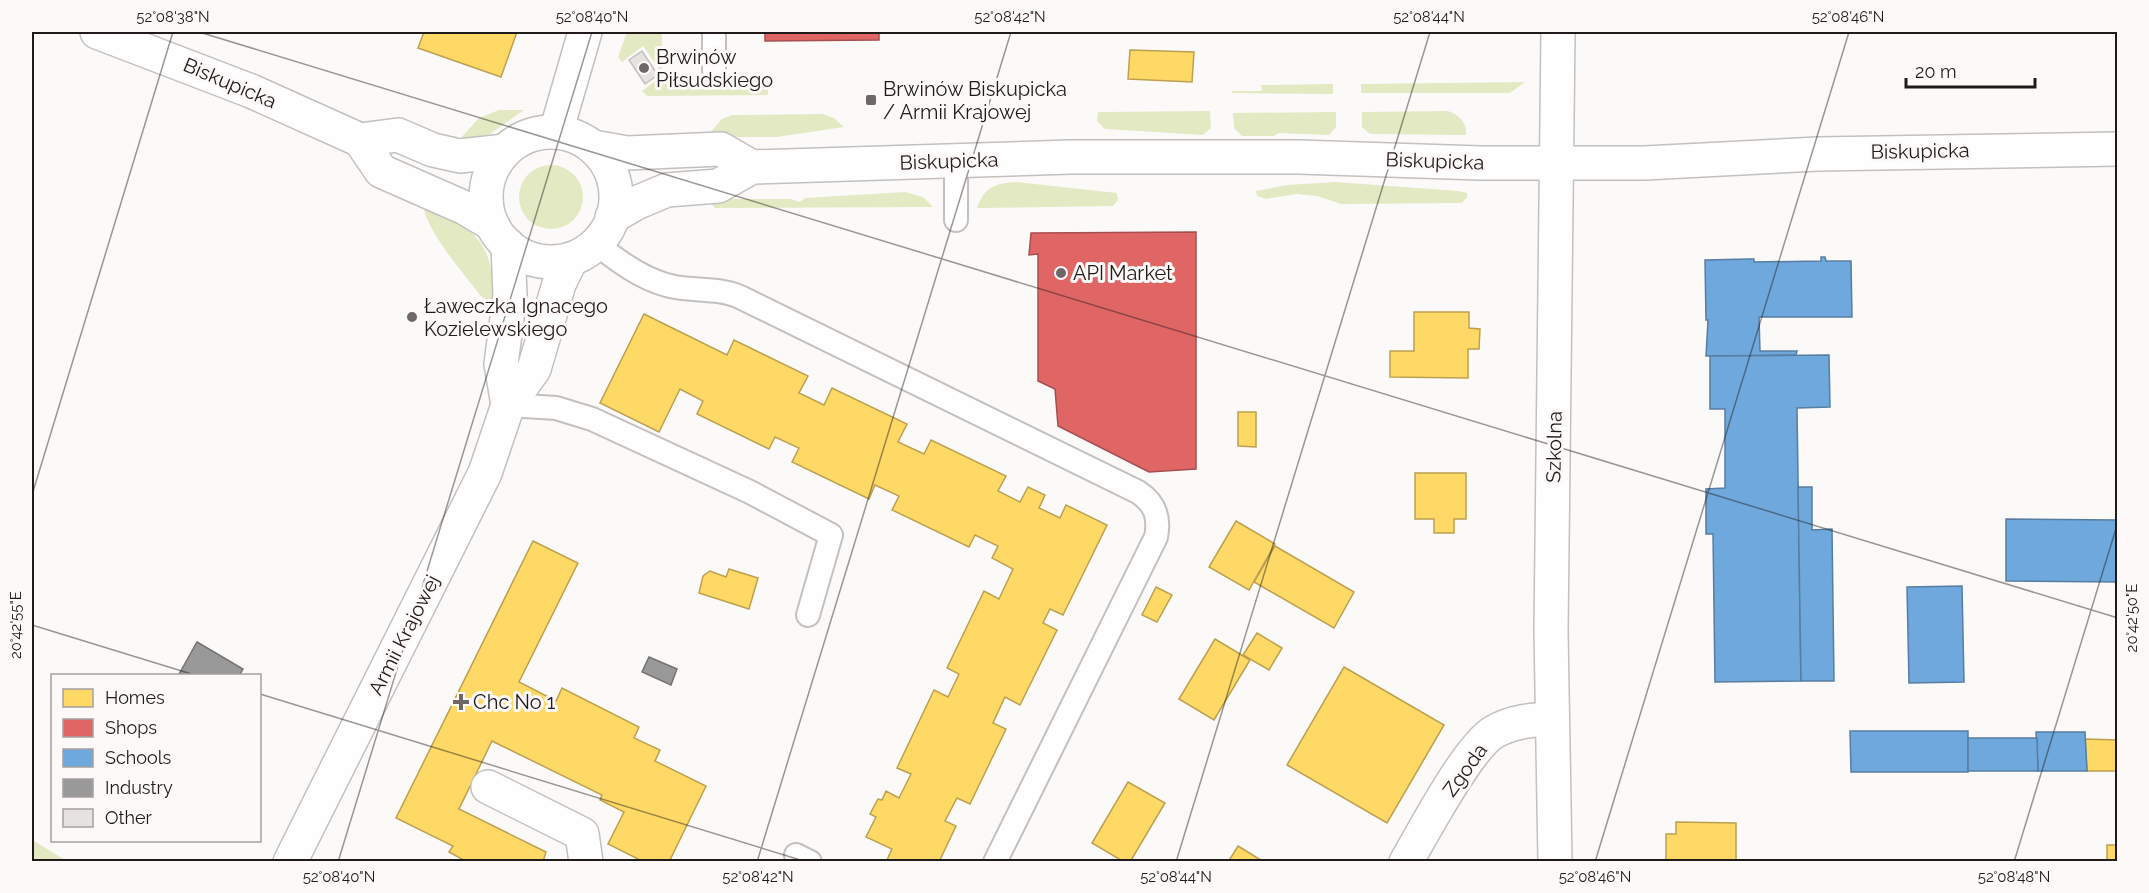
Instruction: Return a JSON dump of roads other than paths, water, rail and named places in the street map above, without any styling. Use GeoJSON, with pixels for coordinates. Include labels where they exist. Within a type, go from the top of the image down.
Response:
{"type":"FeatureCollection","features":[{"type":"Feature","properties":{"kind":"main road","name":"Biskupicka"},"geometry":{"type":"LineString","coordinates":[[97,32],[252,91],[360,140]]}},
{"type":"Feature","properties":{"kind":"main road"},"geometry":{"type":"LineString","coordinates":[[556,132],[585,32]]}},
{"type":"Feature","properties":{"kind":"main road","name":"Szkolna"},"geometry":{"type":"LineString","coordinates":[[1555,861],[1552,719],[1558,32]]}},
{"type":"Feature","properties":{"kind":"main road"},"geometry":{"type":"LineString","coordinates":[[500,234],[486,199],[487,186],[497,161],[506,151],[534,134],[556,132],[576,137],[593,147],[627,153],[721,149],[752,167]]}},
{"type":"Feature","properties":{"kind":"main road"},"geometry":{"type":"LineString","coordinates":[[506,151],[460,156],[433,150],[398,135],[360,140],[381,171],[465,208],[538,260],[593,240],[616,196],[612,174],[593,147]]}},
{"type":"Feature","properties":{"kind":"main road","name":"Biskupicka"},"geometry":{"type":"LineString","coordinates":[[593,240],[636,203],[667,190],[718,186],[752,167],[1070,157],[1299,157],[1558,164],[1645,163],[1818,154],[2118,149]]}},
{"type":"Feature","properties":{"kind":"main road","name":"Armii Krajowej"},"geometry":{"type":"LineString","coordinates":[[500,234],[510,295],[501,364],[508,405]]}},
{"type":"Feature","properties":{"kind":"main road","name":"Armii Krajowej"},"geometry":{"type":"LineString","coordinates":[[290,861],[485,473],[508,405],[534,369],[559,284],[593,240]]}},
{"type":"Feature","properties":{"kind":"main road","name":"Zgoda"},"geometry":{"type":"LineString","coordinates":[[1406,861],[1466,763],[1492,733],[1519,721],[1552,719]]}},
{"type":"Feature","properties":{"kind":"main road"},"geometry":{"type":"LineString","coordinates":[[488,787],[582,834],[586,861]]}},
{"type":"Feature","properties":{"kind":"lane"},"geometry":{"type":"LineString","coordinates":[[714,32],[714,70]]}},
{"type":"Feature","properties":{"kind":"lane"},"geometry":{"type":"LineString","coordinates":[[956,161],[956,219]]}},
{"type":"Feature","properties":{"kind":"lane"},"geometry":{"type":"LineString","coordinates":[[593,240],[626,266],[666,285],[727,293],[740,297],[1138,492],[1154,507],[1158,522],[1156,537],[995,861]]}},
{"type":"Feature","properties":{"kind":"lane"},"geometry":{"type":"LineString","coordinates":[[508,405],[556,408],[592,418],[750,492],[831,535],[808,615]]}},
{"type":"Feature","properties":{"kind":"place","name":"Brwinów Piłsudskiego"},"geometry":{"type":"Point","coordinates":[644,68]}},
{"type":"Feature","properties":{"kind":"place","name":"Brwinów Biskupicka / Armii Krajowej"},"geometry":{"type":"Point","coordinates":[871,100]}},
{"type":"Feature","properties":{"kind":"place","name":"API Market"},"geometry":{"type":"Point","coordinates":[1061,273]}},
{"type":"Feature","properties":{"kind":"place","name":"Ławeczka Ignacego Kozielewskiego"},"geometry":{"type":"Point","coordinates":[412,317]}},
{"type":"Feature","properties":{"kind":"place","name":"Chc No 1"},"geometry":{"type":"Point","coordinates":[461,702]}}]}
